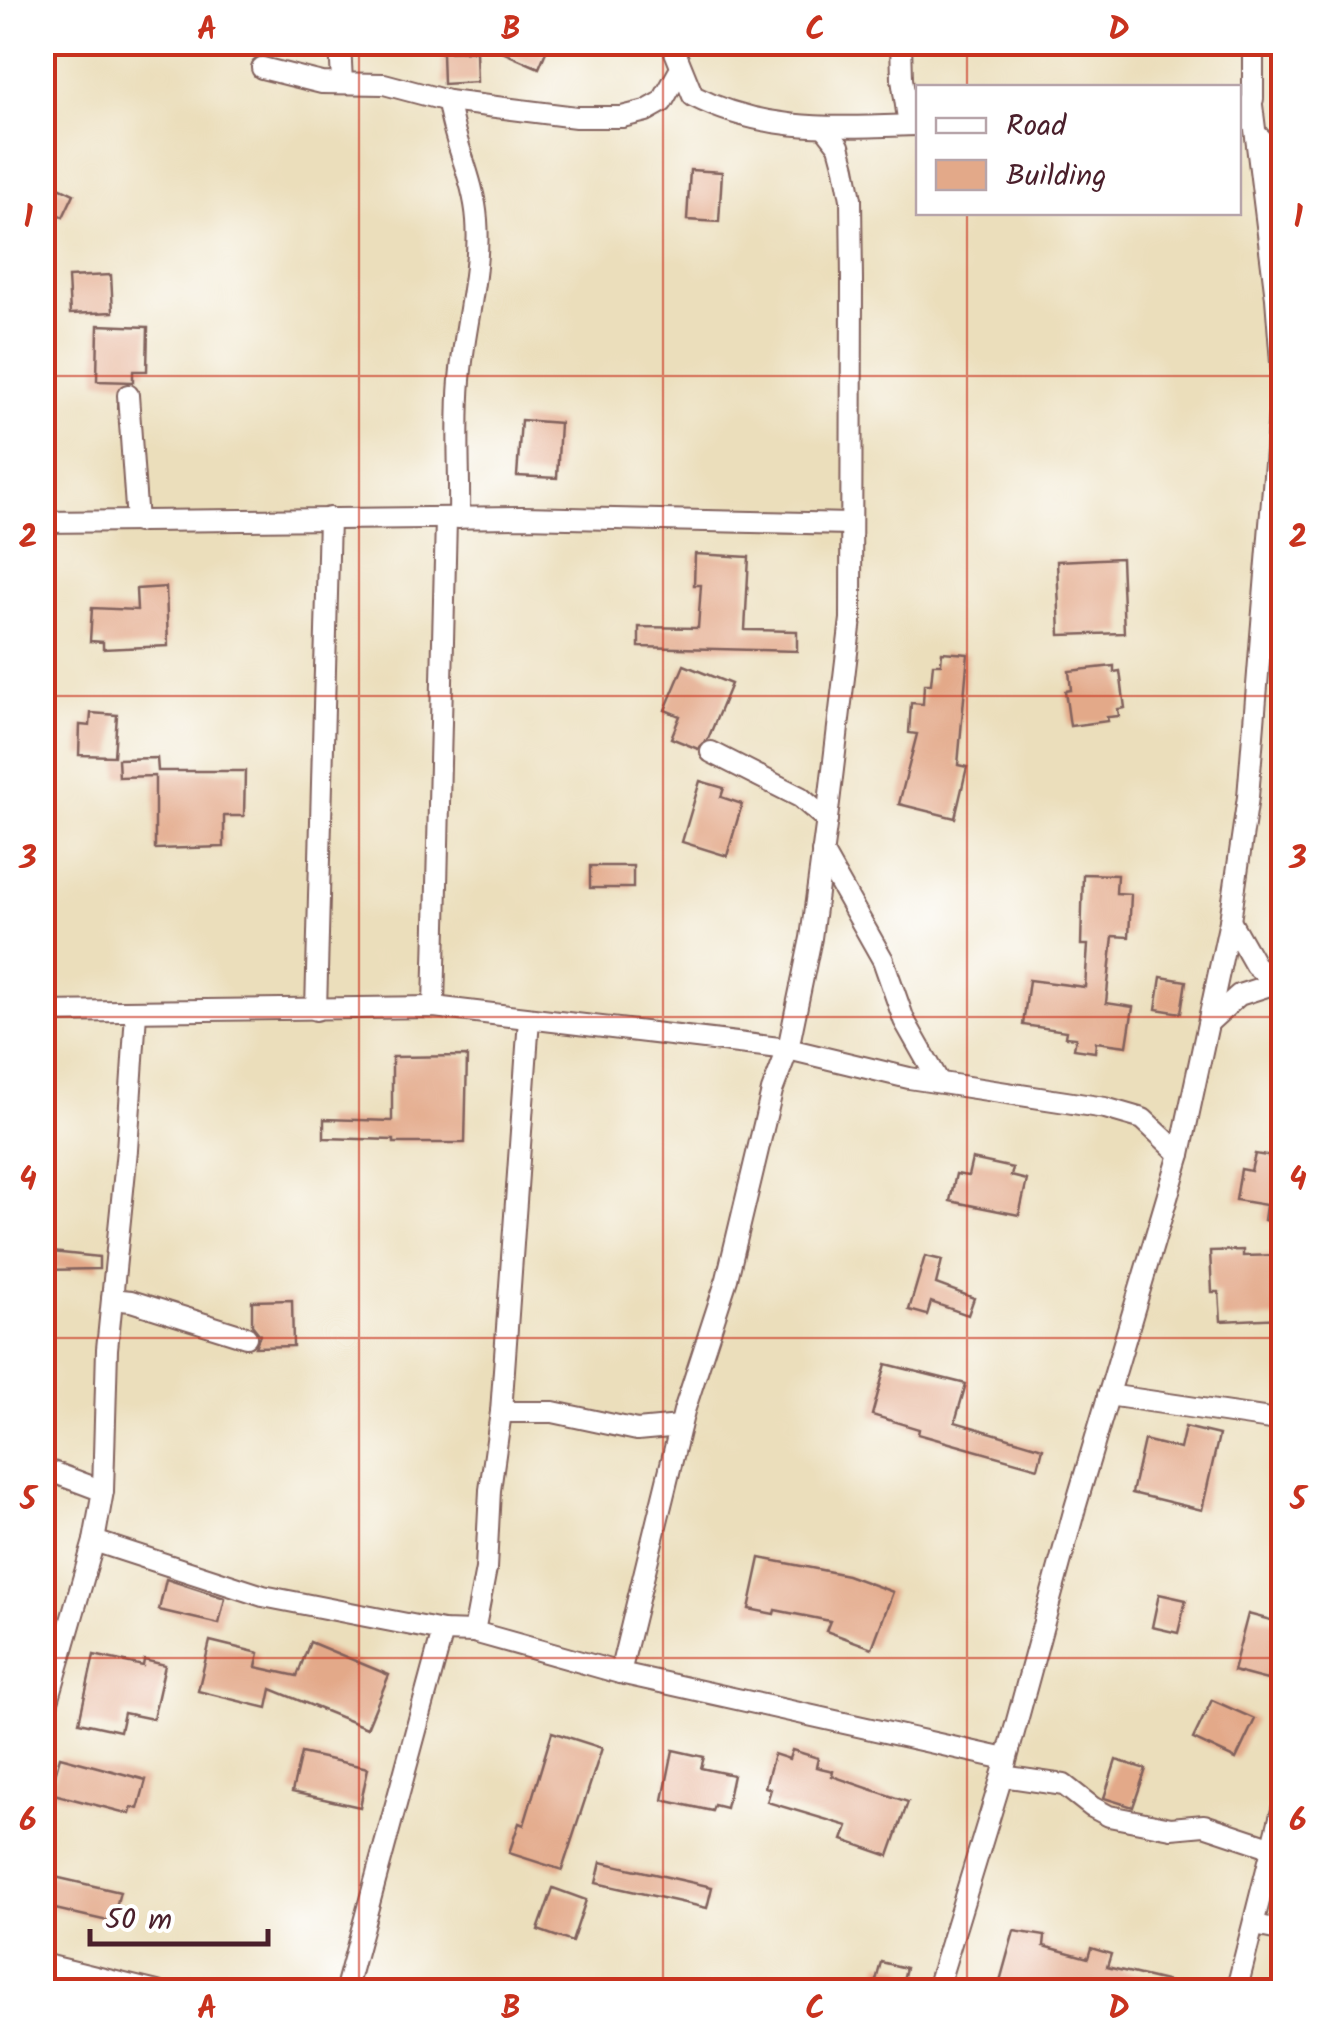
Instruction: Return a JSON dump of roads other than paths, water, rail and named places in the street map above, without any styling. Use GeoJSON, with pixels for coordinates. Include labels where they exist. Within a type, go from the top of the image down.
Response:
{"type":"FeatureCollection","features":[{"type":"Feature","properties":{"kind":"street"},"geometry":{"type":"LineString","coordinates":[[340,42],[342,83]]}},
{"type":"Feature","properties":{"kind":"street"},"geometry":{"type":"LineString","coordinates":[[671,42],[693,96],[754,120],[826,128],[914,125],[902,79],[901,42]]}},
{"type":"Feature","properties":{"kind":"street"},"geometry":{"type":"LineString","coordinates":[[936,1992],[1180,1154],[1230,921],[1248,798],[1282,376],[1249,120],[1253,42]]}},
{"type":"Feature","properties":{"kind":"street"},"geometry":{"type":"LineString","coordinates":[[262,68],[322,83],[384,84],[448,101],[542,114],[622,117],[662,102],[680,70]]}},
{"type":"Feature","properties":{"kind":"street"},"geometry":{"type":"LineString","coordinates":[[434,1007],[460,381],[478,226],[475,198],[448,101]]}},
{"type":"Feature","properties":{"kind":"street"},"geometry":{"type":"LineString","coordinates":[[1249,120],[1269,146],[1284,149]]}},
{"type":"Feature","properties":{"kind":"street"},"geometry":{"type":"LineString","coordinates":[[846,168],[861,141],[887,126]]}},
{"type":"Feature","properties":{"kind":"street"},"geometry":{"type":"LineString","coordinates":[[620,1673],[680,1426],[727,1279],[772,1091],[788,1049],[811,938],[827,820],[851,619],[852,232],[846,168],[839,146],[826,128]]}},
{"type":"Feature","properties":{"kind":"street"},"geometry":{"type":"LineString","coordinates":[[128,395],[137,522]]}},
{"type":"Feature","properties":{"kind":"street"},"geometry":{"type":"LineString","coordinates":[[316,1010],[329,518]]}},
{"type":"Feature","properties":{"kind":"street"},"geometry":{"type":"LineString","coordinates":[[42,522],[635,518],[851,524]]}},
{"type":"Feature","properties":{"kind":"street"},"geometry":{"type":"LineString","coordinates":[[711,752],[800,797],[827,820]]}},
{"type":"Feature","properties":{"kind":"street"},"geometry":{"type":"LineString","coordinates":[[822,852],[883,960],[904,1020],[939,1082]]}},
{"type":"Feature","properties":{"kind":"street"},"geometry":{"type":"LineString","coordinates":[[1230,921],[1256,966],[1278,986]]}},
{"type":"Feature","properties":{"kind":"street"},"geometry":{"type":"LineString","coordinates":[[1208,1023],[1228,1001],[1278,986]]}},
{"type":"Feature","properties":{"kind":"street"},"geometry":{"type":"LineString","coordinates":[[42,1012],[434,1007],[788,1049],[939,1082],[1105,1108],[1142,1119],[1180,1154]]}},
{"type":"Feature","properties":{"kind":"street"},"geometry":{"type":"LineString","coordinates":[[42,1722],[94,1541],[102,1490],[107,1350],[136,1013]]}},
{"type":"Feature","properties":{"kind":"street"},"geometry":{"type":"LineString","coordinates":[[474,1632],[486,1569],[490,1490],[501,1412],[529,1019]]}},
{"type":"Feature","properties":{"kind":"street"},"geometry":{"type":"LineString","coordinates":[[112,1299],[246,1336]]}},
{"type":"Feature","properties":{"kind":"street"},"geometry":{"type":"LineString","coordinates":[[1108,1395],[1284,1421]]}},
{"type":"Feature","properties":{"kind":"street"},"geometry":{"type":"LineString","coordinates":[[501,1412],[553,1412],[637,1430],[680,1426]]}},
{"type":"Feature","properties":{"kind":"street"},"geometry":{"type":"LineString","coordinates":[[42,1468],[102,1490]]}},
{"type":"Feature","properties":{"kind":"street"},"geometry":{"type":"LineString","coordinates":[[94,1541],[263,1596],[443,1631],[474,1632],[620,1673],[1064,1785],[1109,1816],[1171,1828],[1204,1824],[1270,1847]]}},
{"type":"Feature","properties":{"kind":"street"},"geometry":{"type":"LineString","coordinates":[[345,1992],[443,1631]]}},
{"type":"Feature","properties":{"kind":"street"},"geometry":{"type":"LineString","coordinates":[[1236,1992],[1284,1802]]}},
{"type":"Feature","properties":{"kind":"street"},"geometry":{"type":"LineString","coordinates":[[1254,1926],[1284,1931]]}},
{"type":"Feature","properties":{"kind":"street"},"geometry":{"type":"LineString","coordinates":[[42,1964],[157,1992]]}}]}
